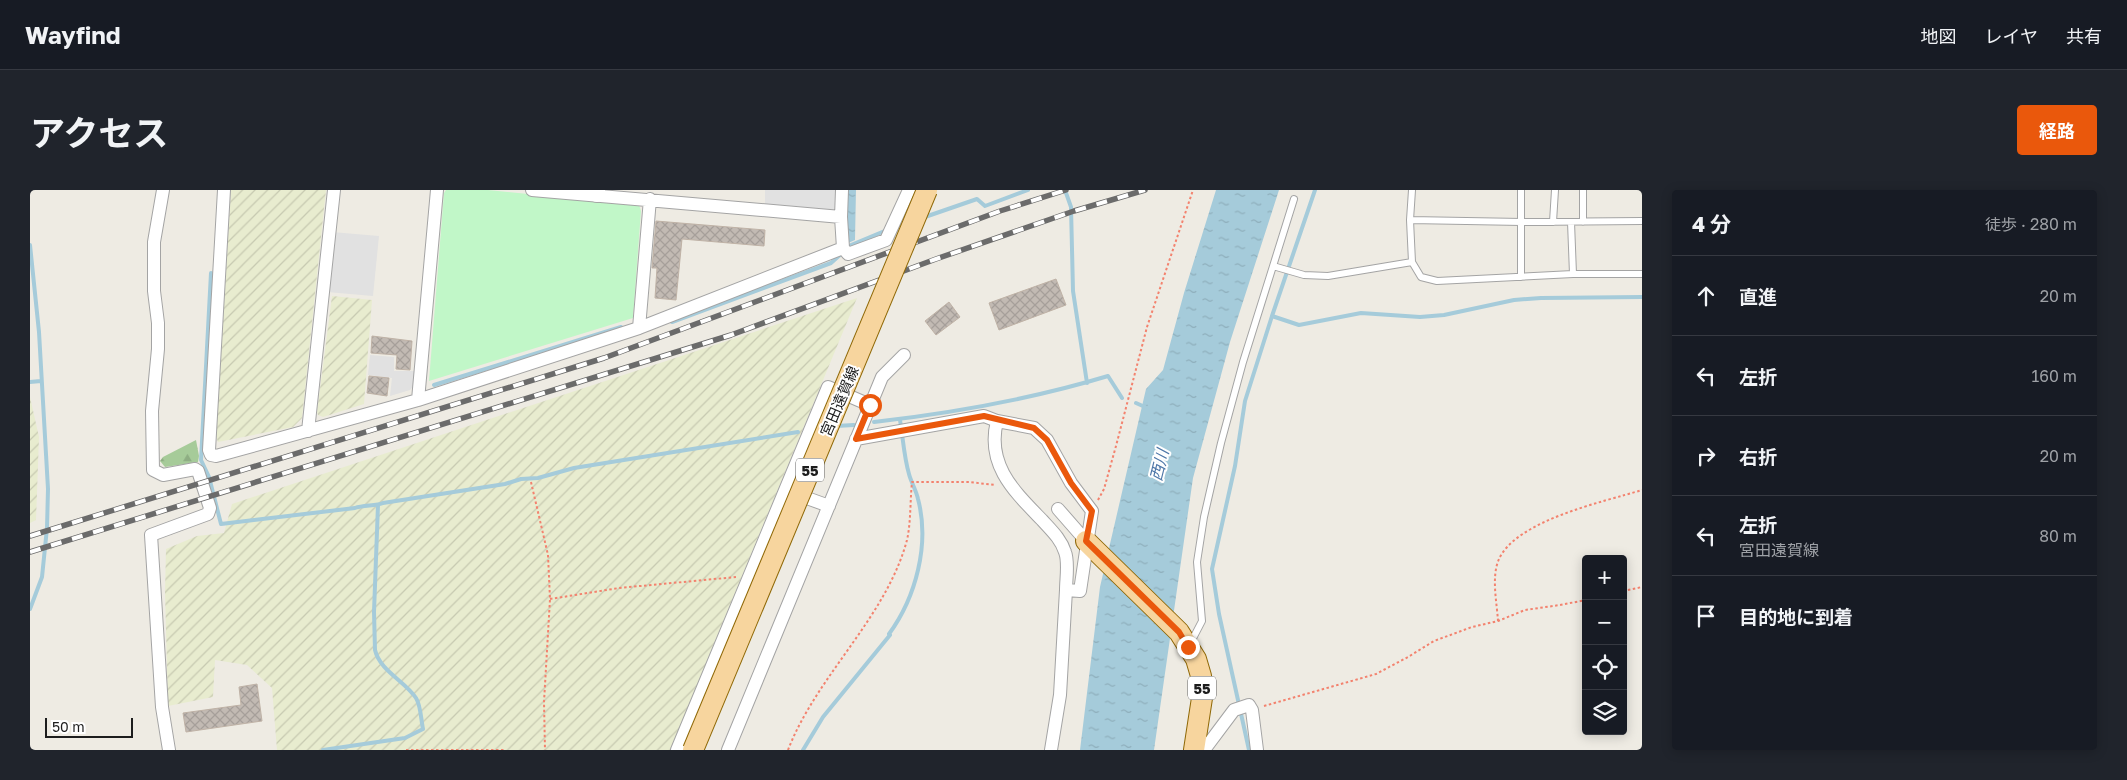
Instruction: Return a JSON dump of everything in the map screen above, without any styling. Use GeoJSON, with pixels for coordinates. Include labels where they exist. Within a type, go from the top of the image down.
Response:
{"type":"FeatureCollection","features":[{"type":"Feature","properties":{"kind":"main road","name":"宮田遠賀線"},"geometry":{"type":"LineString","coordinates":[[692,750],[927,190]]}},
{"type":"Feature","properties":{"kind":"main road","name":"55"},"geometry":{"type":"LineString","coordinates":[[1086,541],[1184,640],[1196,659],[1201,676],[1202,698],[1194,750]]}},
{"type":"Feature","properties":{"kind":"street"},"geometry":{"type":"LineString","coordinates":[[163,190],[154,242],[154,291],[158,332],[152,411],[154,470],[163,474],[195,469],[198,471],[210,508],[208,514],[150,535],[162,707],[169,750]]}},
{"type":"Feature","properties":{"kind":"street"},"geometry":{"type":"LineString","coordinates":[[224,190],[209,450],[211,455],[216,456],[418,400],[639,328],[843,248]]}},
{"type":"Feature","properties":{"kind":"street"},"geometry":{"type":"LineString","coordinates":[[308,430],[334,190]]}},
{"type":"Feature","properties":{"kind":"street"},"geometry":{"type":"LineString","coordinates":[[418,400],[437,190]]}},
{"type":"Feature","properties":{"kind":"street"},"geometry":{"type":"LineString","coordinates":[[532,190],[597,192],[650,199],[841,217]]}},
{"type":"Feature","properties":{"kind":"street"},"geometry":{"type":"LineString","coordinates":[[842,190],[843,248],[848,254],[886,240],[908,190]]}},
{"type":"Feature","properties":{"kind":"street"},"geometry":{"type":"LineString","coordinates":[[639,328],[650,199]]}},
{"type":"Feature","properties":{"kind":"street"},"geometry":{"type":"LineString","coordinates":[[728,750],[882,377],[904,355]]}},
{"type":"Feature","properties":{"kind":"street"},"geometry":{"type":"LineString","coordinates":[[677,750],[828,387],[870,405]]}},
{"type":"Feature","properties":{"kind":"street"},"geometry":{"type":"LineString","coordinates":[[856,439],[984,416],[997,421],[1034,428],[1047,440],[1071,483],[1092,511],[1080,591],[1066,590]]}},
{"type":"Feature","properties":{"kind":"street"},"geometry":{"type":"LineString","coordinates":[[997,421],[993,437],[995,456],[1010,486],[1056,534],[1066,552],[1066,590],[1060,695],[1051,750]]}},
{"type":"Feature","properties":{"kind":"street"},"geometry":{"type":"LineString","coordinates":[[785,490],[829,506]]}},
{"type":"Feature","properties":{"kind":"street"},"geometry":{"type":"LineString","coordinates":[[1058,508],[1086,541]]}},
{"type":"Feature","properties":{"kind":"street"},"geometry":{"type":"LineString","coordinates":[[1204,750],[1234,710],[1249,705],[1252,710],[1257,750]]}},
{"type":"Feature","properties":{"kind":"lane"},"geometry":{"type":"LineString","coordinates":[[1412,190],[1410,220],[1412,262],[1421,277],[1438,281],[1573,274],[1642,274]]}},
{"type":"Feature","properties":{"kind":"lane"},"geometry":{"type":"LineString","coordinates":[[1521,190],[1521,277]]}},
{"type":"Feature","properties":{"kind":"lane"},"geometry":{"type":"LineString","coordinates":[[1553,222],[1555,190]]}},
{"type":"Feature","properties":{"kind":"lane"},"geometry":{"type":"LineString","coordinates":[[1583,190],[1583,222]]}},
{"type":"Feature","properties":{"kind":"lane"},"geometry":{"type":"LineString","coordinates":[[1184,640],[1202,621],[1197,562],[1214,471],[1243,362],[1275,267],[1294,199]]}},
{"type":"Feature","properties":{"kind":"lane"},"geometry":{"type":"LineString","coordinates":[[1410,220],[1522,222],[1642,221]]}},
{"type":"Feature","properties":{"kind":"lane"},"geometry":{"type":"LineString","coordinates":[[1571,222],[1573,274]]}},
{"type":"Feature","properties":{"kind":"lane"},"geometry":{"type":"LineString","coordinates":[[1275,267],[1304,275],[1328,276],[1412,262]]}},
{"type":"Feature","properties":{"kind":"path"},"geometry":{"type":"LineString","coordinates":[[1092,511],[1104,489],[1147,327],[1193,190]]}},
{"type":"Feature","properties":{"kind":"path"},"geometry":{"type":"LineString","coordinates":[[531,482],[548,555],[550,598],[544,702],[545,750]]}},
{"type":"Feature","properties":{"kind":"path"},"geometry":{"type":"LineString","coordinates":[[788,750],[799,727],[839,661],[876,608],[897,568],[907,538],[912,482],[970,482],[1010,486]]}},
{"type":"Feature","properties":{"kind":"path"},"geometry":{"type":"LineString","coordinates":[[1498,621],[1496,571],[1500,559],[1510,545],[1524,533],[1562,516],[1642,490]]}},
{"type":"Feature","properties":{"kind":"path"},"geometry":{"type":"LineString","coordinates":[[550,598],[619,588],[749,576]]}},
{"type":"Feature","properties":{"kind":"path"},"geometry":{"type":"LineString","coordinates":[[1627,590],[1642,587]]}},
{"type":"Feature","properties":{"kind":"path"},"geometry":{"type":"LineString","coordinates":[[1252,710],[1376,674],[1408,658],[1434,641],[1472,627],[1498,621],[1526,610],[1582,601]]}},
{"type":"Feature","properties":{"kind":"path"},"geometry":{"type":"LineString","coordinates":[[406,750],[506,750]]}},
{"type":"Feature","properties":{"kind":"green space"},"geometry":{"type":"Polygon","coordinates":[[[231,190],[326,190],[302,418],[293,427],[218,442],[216,436],[231,190]]]}},
{"type":"Feature","properties":{"kind":"green space"},"geometry":{"type":"Polygon","coordinates":[[[446,190],[488,190],[639,205],[641,211],[633,318],[429,381],[444,193],[446,190]]]}},
{"type":"Feature","properties":{"kind":"green space"},"geometry":{"type":"Polygon","coordinates":[[[332,296],[372,300],[364,404],[323,417],[318,415],[317,412],[332,296]]]}},
{"type":"Feature","properties":{"kind":"green space"},"geometry":{"type":"Polygon","coordinates":[[[857,298],[670,750],[277,750],[272,688],[247,665],[215,660],[213,697],[168,706],[165,592],[166,549],[197,536],[224,533],[232,504],[857,298]]]}},
{"type":"Feature","properties":{"kind":"green space"},"geometry":{"type":"Polygon","coordinates":[[[30,397],[39,437],[36,520],[30,523],[30,397]]]}},
{"type":"Feature","properties":{"kind":"green space"},"geometry":{"type":"Polygon","coordinates":[[[196,440],[199,456],[198,462],[165,467],[160,461],[163,457],[196,440]]]}},
{"type":"Feature","properties":{"kind":"shaded area"},"geometry":{"type":"Polygon","coordinates":[[[765,190],[838,190],[836,208],[832,211],[765,204],[765,190]]]}},
{"type":"Feature","properties":{"kind":"shaded area"},"geometry":{"type":"Polygon","coordinates":[[[332,232],[379,236],[373,296],[327,292],[332,232]]]}},
{"type":"Feature","properties":{"kind":"shaded area"},"geometry":{"type":"Polygon","coordinates":[[[370,355],[394,357],[394,371],[415,371],[414,386],[410,390],[390,396],[392,378],[368,375],[370,355]]]}},
{"type":"Feature","properties":{"kind":"water"},"geometry":{"type":"Polygon","coordinates":[[[848,190],[856,190],[855,240],[846,244],[848,190]]]}},
{"type":"Feature","properties":{"kind":"water","name":"西川"},"geometry":{"type":"Polygon","coordinates":[[[1216,190],[1279,190],[1230,342],[1193,478],[1154,750],[1080,750],[1100,587],[1146,389],[1163,370],[1184,293],[1216,190]]]}},
{"type":"Feature","properties":{"kind":"building"},"geometry":{"type":"Polygon","coordinates":[[[656,221],[765,230],[764,246],[682,239],[676,300],[655,298],[657,268],[652,268],[656,221]]]}},
{"type":"Feature","properties":{"kind":"building"},"geometry":{"type":"Polygon","coordinates":[[[1056,279],[1066,305],[999,330],[989,303],[1056,279]]]}},
{"type":"Feature","properties":{"kind":"building"},"geometry":{"type":"Polygon","coordinates":[[[949,302],[960,317],[936,335],[925,321],[949,302]]]}},
{"type":"Feature","properties":{"kind":"building"},"geometry":{"type":"Polygon","coordinates":[[[372,336],[412,341],[410,370],[396,369],[397,355],[371,353],[372,336]]]}},
{"type":"Feature","properties":{"kind":"building"},"geometry":{"type":"Polygon","coordinates":[[[369,376],[389,378],[387,396],[367,393],[369,376]]]}},
{"type":"Feature","properties":{"kind":"building"},"geometry":{"type":"Polygon","coordinates":[[[257,684],[262,721],[186,732],[183,713],[241,705],[239,687],[257,684]]]}},
{"type":"Feature","properties":{"kind":"waterway"},"geometry":{"type":"LineString","coordinates":[[922,218],[977,199],[985,206],[1028,190]]}},
{"type":"Feature","properties":{"kind":"waterway"},"geometry":{"type":"LineString","coordinates":[[1065,190],[1071,207],[1073,291],[1087,383]]}},
{"type":"Feature","properties":{"kind":"waterway"},"geometry":{"type":"LineString","coordinates":[[1272,316],[1315,190]]}},
{"type":"Feature","properties":{"kind":"waterway"},"geometry":{"type":"LineString","coordinates":[[846,249],[851,245],[887,230]]}},
{"type":"Feature","properties":{"kind":"waterway"},"geometry":{"type":"LineString","coordinates":[[30,245],[39,332],[48,489],[47,528],[42,577],[30,609]]}},
{"type":"Feature","properties":{"kind":"waterway"},"geometry":{"type":"LineString","coordinates":[[672,322],[831,263],[841,254]]}},
{"type":"Feature","properties":{"kind":"waterway"},"geometry":{"type":"LineString","coordinates":[[211,273],[201,460],[209,477],[221,524],[377,505],[505,484],[521,479],[538,478],[574,468],[798,432]]}},
{"type":"Feature","properties":{"kind":"waterway"},"geometry":{"type":"LineString","coordinates":[[1249,750],[1219,614],[1212,569],[1235,466],[1245,401],[1272,316],[1299,325],[1361,313],[1420,317],[1444,315],[1514,300],[1642,297]]}},
{"type":"Feature","properties":{"kind":"waterway"},"geometry":{"type":"LineString","coordinates":[[434,385],[621,327]]}},
{"type":"Feature","properties":{"kind":"waterway"},"geometry":{"type":"LineString","coordinates":[[874,422],[992,404],[1050,392],[1108,376],[1122,398]]}},
{"type":"Feature","properties":{"kind":"waterway"},"geometry":{"type":"LineString","coordinates":[[30,382],[41,381]]}},
{"type":"Feature","properties":{"kind":"waterway"},"geometry":{"type":"LineString","coordinates":[[1136,403],[1145,407]]}},
{"type":"Feature","properties":{"kind":"waterway"},"geometry":{"type":"LineString","coordinates":[[803,750],[823,717],[890,635],[907,604],[913,587],[921,552],[921,516],[917,496],[907,468],[900,420]]}},
{"type":"Feature","properties":{"kind":"waterway"},"geometry":{"type":"LineString","coordinates":[[836,426],[854,425]]}},
{"type":"Feature","properties":{"kind":"waterway"},"geometry":{"type":"LineString","coordinates":[[323,750],[405,738],[423,729],[418,701],[406,686],[387,670],[375,650],[374,612],[378,505]]}},
{"type":"Feature","properties":{"kind":"railway"},"geometry":{"type":"LineString","coordinates":[[30,536],[604,358],[1000,211],[1066,190]]}},
{"type":"Feature","properties":{"kind":"railway"},"geometry":{"type":"LineString","coordinates":[[30,552],[731,335],[936,259],[1074,211],[1145,190]]}},
{"type":"Feature","properties":{"kind":"route"},"geometry":{"type":"LineString","coordinates":[[870,405],[856,439],[984,416],[997,421],[1034,428],[1047,440],[1071,483],[1092,511],[1086,541],[1179,632],[1188,647]]}}]}
